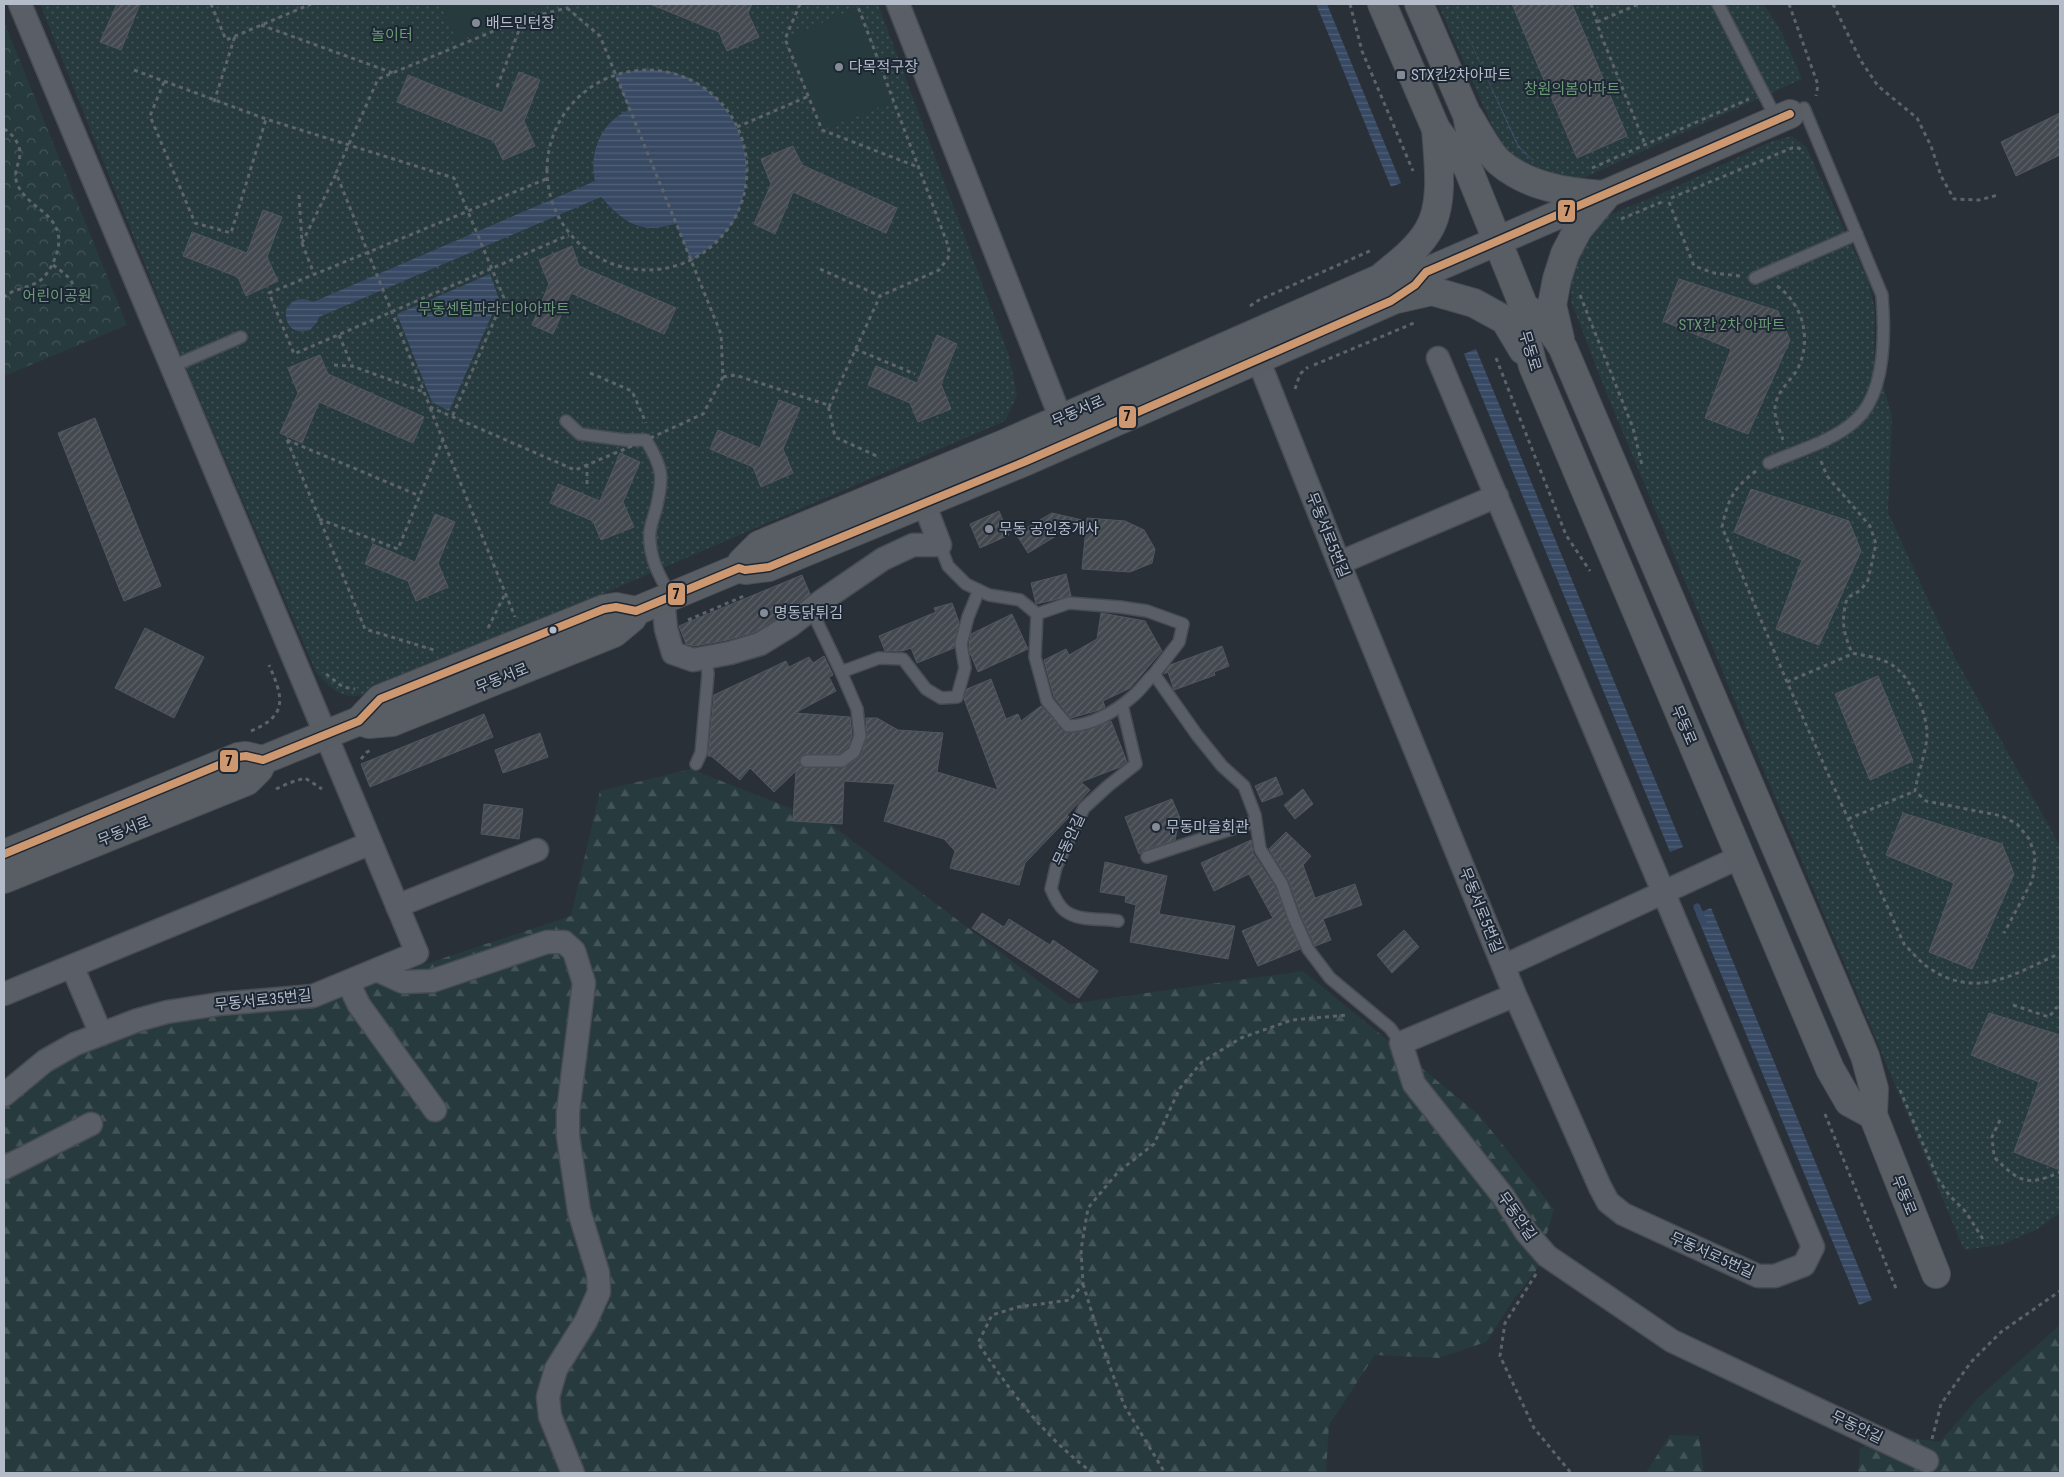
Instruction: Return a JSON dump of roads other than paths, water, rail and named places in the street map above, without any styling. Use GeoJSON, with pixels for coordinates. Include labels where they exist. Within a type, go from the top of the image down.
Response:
{"type":"FeatureCollection","features":[{"type":"Feature","properties":{"kind":"main road"},"geometry":{"type":"LineString","coordinates":[[1382,4],[1436,129],[1456,156],[1467,166],[1524,307]]}},
{"type":"Feature","properties":{"kind":"main road"},"geometry":{"type":"LineString","coordinates":[[1419,4],[1467,115],[1498,161],[1524,178],[1547,187],[1571,192],[1606,195]]}},
{"type":"Feature","properties":{"kind":"main road"},"geometry":{"type":"LineString","coordinates":[[1386,290],[1415,285],[1426,272],[1790,114]]}},
{"type":"Feature","properties":{"kind":"main road"},"geometry":{"type":"LineString","coordinates":[[1467,115],[1470,138],[1467,166]]}},
{"type":"Feature","properties":{"kind":"main road"},"geometry":{"type":"LineString","coordinates":[[1386,290],[1409,254],[1428,230],[1439,200],[1436,129]]}},
{"type":"Feature","properties":{"kind":"main road"},"geometry":{"type":"LineString","coordinates":[[1563,348],[1552,306],[1557,279],[1565,254],[1578,228],[1606,195]]}},
{"type":"Feature","properties":{"kind":"main road","name":"무동서로"},"geometry":{"type":"LineString","coordinates":[[4,854],[238,757],[246,756],[263,760],[359,721],[369,724],[392,722],[614,633],[624,627],[636,611],[739,568],[759,546],[1061,419],[1253,347],[1386,290]]}},
{"type":"Feature","properties":{"kind":"main road"},"geometry":{"type":"LineString","coordinates":[[1386,290],[1432,291],[1474,303],[1505,320],[1534,366]]}},
{"type":"Feature","properties":{"kind":"main road","name":"무동로"},"geometry":{"type":"LineString","coordinates":[[1873,1115],[1849,1102],[1830,1069],[1534,366],[1522,323],[1524,307],[1540,317],[1563,348],[1865,1056],[1874,1089],[1873,1115],[1936,1274]]}},
{"type":"Feature","properties":{"kind":"main road","name":"무동서로"},"geometry":{"type":"LineString","coordinates":[[739,568],[745,570],[770,567],[1024,462],[1253,347]]}},
{"type":"Feature","properties":{"kind":"main road","name":"무동서로"},"geometry":{"type":"LineString","coordinates":[[4,879],[247,781],[259,769],[263,760]]}},
{"type":"Feature","properties":{"kind":"street","name":"무동서로35번길"},"geometry":{"type":"LineString","coordinates":[[4,1095],[45,1061],[75,1044],[138,1020],[167,1012],[219,1004],[313,996],[417,953],[20,4]]}},
{"type":"Feature","properties":{"kind":"street"},"geometry":{"type":"LineString","coordinates":[[898,4],[1061,419]]}},
{"type":"Feature","properties":{"kind":"street","name":"무동서로5번길"},"geometry":{"type":"LineString","coordinates":[[1253,347],[1338,563],[1516,995],[1608,1202],[1623,1214],[1758,1276],[1775,1276],[1804,1265],[1813,1247],[1438,358]]}},
{"type":"Feature","properties":{"kind":"street"},"geometry":{"type":"LineString","coordinates":[[1338,563],[1497,496]]}},
{"type":"Feature","properties":{"kind":"street"},"geometry":{"type":"LineString","coordinates":[[667,598],[666,629],[673,653],[693,660],[760,644],[792,625],[811,609],[884,559],[913,544],[940,545],[924,503]]}},
{"type":"Feature","properties":{"kind":"street"},"geometry":{"type":"LineString","coordinates":[[4,994],[371,843]]}},
{"type":"Feature","properties":{"kind":"street"},"geometry":{"type":"LineString","coordinates":[[397,906],[537,850]]}},
{"type":"Feature","properties":{"kind":"street"},"geometry":{"type":"LineString","coordinates":[[1504,966],[1740,858]]}},
{"type":"Feature","properties":{"kind":"street"},"geometry":{"type":"LineString","coordinates":[[376,970],[403,982],[432,981],[548,942],[564,942],[574,951],[584,983],[568,1112],[568,1136],[580,1211],[598,1273],[599,1292],[586,1321],[556,1369],[548,1397],[550,1416],[573,1473]]}},
{"type":"Feature","properties":{"kind":"street"},"geometry":{"type":"LineString","coordinates":[[72,966],[101,1034]]}},
{"type":"Feature","properties":{"kind":"street"},"geometry":{"type":"LineString","coordinates":[[348,982],[359,1005],[435,1110]]}},
{"type":"Feature","properties":{"kind":"street"},"geometry":{"type":"LineString","coordinates":[[1401,1043],[1516,995]]}},
{"type":"Feature","properties":{"kind":"street","name":"무동안길"},"geometry":{"type":"LineString","coordinates":[[1401,1043],[1414,1084],[1503,1196],[1526,1232],[1547,1256],[1672,1341],[1927,1461]]}},
{"type":"Feature","properties":{"kind":"street"},"geometry":{"type":"LineString","coordinates":[[4,1168],[91,1124]]}},
{"type":"Feature","properties":{"kind":"lane"},"geometry":{"type":"LineString","coordinates":[[1718,4],[1790,114],[1857,234],[1882,295],[1884,321],[1880,366],[1875,390],[1866,408],[1856,421],[1827,439],[1769,463]]}},
{"type":"Feature","properties":{"kind":"lane"},"geometry":{"type":"LineString","coordinates":[[1754,278],[1857,234]]}},
{"type":"Feature","properties":{"kind":"lane"},"geometry":{"type":"LineString","coordinates":[[171,367],[241,337]]}},
{"type":"Feature","properties":{"kind":"lane"},"geometry":{"type":"LineString","coordinates":[[566,421],[580,434],[625,440],[649,439],[658,460],[662,479],[650,531],[652,554],[667,598]]}},
{"type":"Feature","properties":{"kind":"lane"},"geometry":{"type":"LineString","coordinates":[[940,545],[948,566],[966,584],[989,595],[1020,600],[1037,614]]}},
{"type":"Feature","properties":{"kind":"lane"},"geometry":{"type":"LineString","coordinates":[[841,672],[879,658],[902,659],[926,689],[941,698],[957,697],[965,668],[960,644],[979,590]]}},
{"type":"Feature","properties":{"kind":"lane"},"geometry":{"type":"LineString","coordinates":[[1069,603],[1147,611],[1183,624],[1179,642],[1134,696],[1122,705],[1082,726],[1068,726],[1047,701],[1035,657],[1037,614],[1069,603]]}},
{"type":"Feature","properties":{"kind":"lane"},"geometry":{"type":"LineString","coordinates":[[806,760],[842,761],[854,752],[860,736],[857,709],[811,609]]}},
{"type":"Feature","properties":{"kind":"lane"},"geometry":{"type":"LineString","coordinates":[[696,764],[701,753],[705,717],[708,674],[706,657]]}},
{"type":"Feature","properties":{"kind":"lane","name":"무동안길"},"geometry":{"type":"LineString","coordinates":[[1154,674],[1197,736],[1222,766],[1244,786],[1256,821],[1260,849],[1282,884],[1308,949],[1330,978],[1390,1028],[1401,1043]]}},
{"type":"Feature","properties":{"kind":"lane","name":"무동안길"},"geometry":{"type":"LineString","coordinates":[[1118,921],[1103,918],[1081,918],[1063,910],[1051,890],[1056,867],[1084,808],[1136,764],[1122,705]]}},
{"type":"Feature","properties":{"kind":"lane"},"geometry":{"type":"LineString","coordinates":[[1148,858],[1256,821]]}},
{"type":"Feature","properties":{"kind":"water"},"geometry":{"type":"Polygon","coordinates":[[[1316,4],[1327,4],[1401,183],[1391,187],[1316,4]]]}},
{"type":"Feature","properties":{"kind":"water"},"geometry":{"type":"Polygon","coordinates":[[[1453,4],[1519,146],[1532,159],[1538,162],[1531,159],[1518,147],[1453,4]]]}},
{"type":"Feature","properties":{"kind":"water"},"geometry":{"type":"Polygon","coordinates":[[[648,69],[682,75],[699,84],[726,109],[736,125],[743,142],[746,160],[746,179],[738,214],[722,236],[711,247],[691,261],[676,224],[659,228],[637,225],[623,218],[601,197],[319,317],[310,330],[295,330],[289,325],[286,310],[294,301],[305,299],[313,302],[595,181],[594,156],[602,133],[613,120],[629,109],[615,74],[648,69]]]}},
{"type":"Feature","properties":{"kind":"water"},"geometry":{"type":"Polygon","coordinates":[[[490,274],[499,299],[449,411],[432,402],[397,314],[490,274]]]}},
{"type":"Feature","properties":{"kind":"water"},"geometry":{"type":"Polygon","coordinates":[[[1476,349],[1683,847],[1670,852],[1464,354],[1476,349]]]}},
{"type":"Feature","properties":{"kind":"water"},"geometry":{"type":"Polygon","coordinates":[[[1711,908],[1872,1300],[1859,1305],[1696,914],[1711,908]]]}},
{"type":"Feature","properties":{"kind":"waterway"},"geometry":{"type":"LineString","coordinates":[[1697,907],[1703,921]]}},
{"type":"Feature","properties":{"kind":"place","name":"배드민턴장"},"geometry":{"type":"Point","coordinates":[476,23]}},
{"type":"Feature","properties":{"kind":"place","name":"다목적구장"},"geometry":{"type":"Point","coordinates":[839,67]}},
{"type":"Feature","properties":{"kind":"place","name":"STX칸2차아파트"},"geometry":{"type":"Point","coordinates":[1401,75]}},
{"type":"Feature","properties":{"kind":"place","name":"무동 공인중개사"},"geometry":{"type":"Point","coordinates":[989,529]}},
{"type":"Feature","properties":{"kind":"place","name":"명동닭튀김"},"geometry":{"type":"Point","coordinates":[764,613]}},
{"type":"Feature","properties":{"kind":"place","name":"무동마을회관"},"geometry":{"type":"Point","coordinates":[1156,827]}},
{"type":"Feature","properties":{"kind":"park label","name":"놀이터"},"geometry":{"type":"Point","coordinates":[392,35]}},
{"type":"Feature","properties":{"kind":"park label","name":"창원의봄아파트"},"geometry":{"type":"Point","coordinates":[1572,89]}},
{"type":"Feature","properties":{"kind":"park label","name":"어린이공원"},"geometry":{"type":"Point","coordinates":[57,296]}},
{"type":"Feature","properties":{"kind":"park label","name":"무동센텀파라디아아파트"},"geometry":{"type":"Point","coordinates":[494,309]}},
{"type":"Feature","properties":{"kind":"park label","name":"STX칸 2차 아파트"},"geometry":{"type":"Point","coordinates":[1732,325]}}]}
